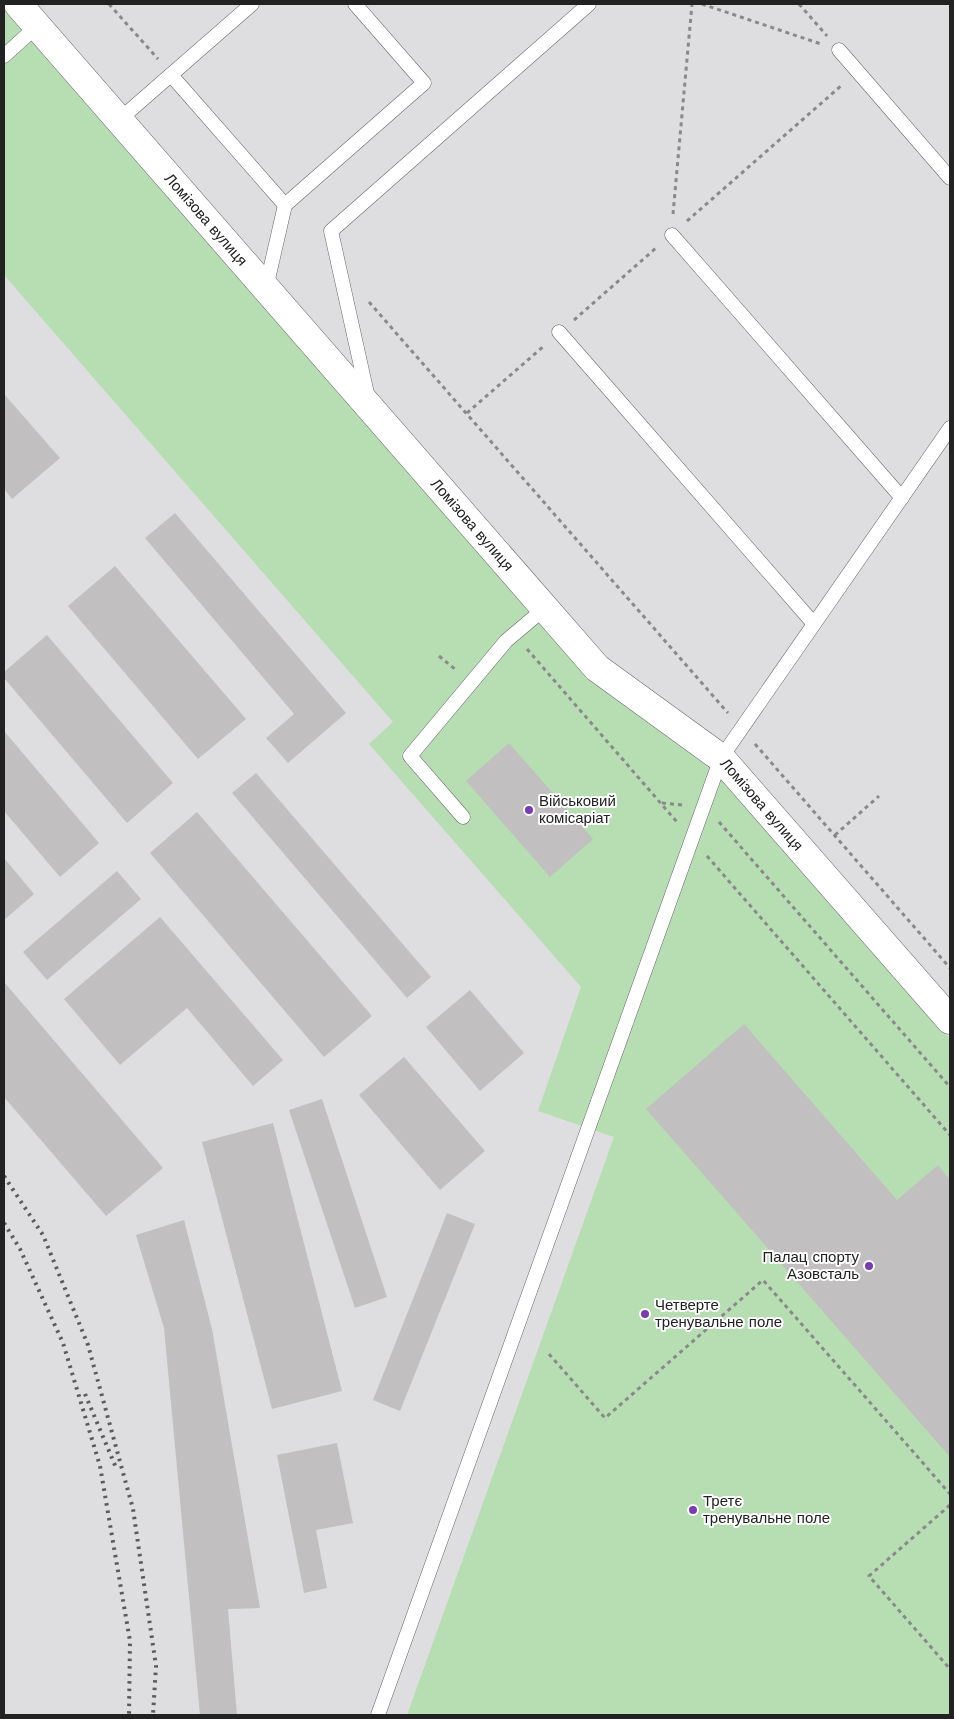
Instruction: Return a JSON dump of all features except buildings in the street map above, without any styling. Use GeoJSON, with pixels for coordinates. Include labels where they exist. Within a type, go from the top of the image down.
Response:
{"type":"FeatureCollection","features":[{"type":"Feature","properties":{"kind":"street","name":"Ломізова вулиця"},"geometry":{"type":"LineString","coordinates":[[18,4],[597,668],[722,758],[950,1020]]}},
{"type":"Feature","properties":{"kind":"lane"},"geometry":{"type":"LineString","coordinates":[[120,120],[252,4]]}},
{"type":"Feature","properties":{"kind":"lane"},"geometry":{"type":"LineString","coordinates":[[266,288],[285,205],[424,84],[354,4]]}},
{"type":"Feature","properties":{"kind":"lane"},"geometry":{"type":"LineString","coordinates":[[371,408],[331,231],[590,4]]}},
{"type":"Feature","properties":{"kind":"lane"},"geometry":{"type":"LineString","coordinates":[[4,56],[38,26]]}},
{"type":"Feature","properties":{"kind":"lane"},"geometry":{"type":"LineString","coordinates":[[839,50],[950,178]]}},
{"type":"Feature","properties":{"kind":"lane"},"geometry":{"type":"LineString","coordinates":[[171,74],[285,205]]}},
{"type":"Feature","properties":{"kind":"lane"},"geometry":{"type":"LineString","coordinates":[[672,235],[902,498]]}},
{"type":"Feature","properties":{"kind":"lane"},"geometry":{"type":"LineString","coordinates":[[559,332],[814,624]]}},
{"type":"Feature","properties":{"kind":"lane"},"geometry":{"type":"LineString","coordinates":[[378,1715],[722,758],[950,428]]}},
{"type":"Feature","properties":{"kind":"lane"},"geometry":{"type":"LineString","coordinates":[[463,817],[410,756],[506,641],[545,608]]}},
{"type":"Feature","properties":{"kind":"path"},"geometry":{"type":"LineString","coordinates":[[109,4],[171,74]]}},
{"type":"Feature","properties":{"kind":"path"},"geometry":{"type":"LineString","coordinates":[[672,235],[692,4]]}},
{"type":"Feature","properties":{"kind":"path"},"geometry":{"type":"LineString","coordinates":[[702,4],[839,50]]}},
{"type":"Feature","properties":{"kind":"path"},"geometry":{"type":"LineString","coordinates":[[799,4],[839,50]]}},
{"type":"Feature","properties":{"kind":"path"},"geometry":{"type":"LineString","coordinates":[[339,267],[950,968]]}},
{"type":"Feature","properties":{"kind":"path"},"geometry":{"type":"LineString","coordinates":[[514,634],[950,1135]]}},
{"type":"Feature","properties":{"kind":"path"},"geometry":{"type":"LineString","coordinates":[[834,835],[880,796]]}},
{"type":"Feature","properties":{"kind":"path"},"geometry":{"type":"LineString","coordinates":[[704,806],[950,1087]]}},
{"type":"Feature","properties":{"kind":"path"},"geometry":{"type":"LineString","coordinates":[[549,1354],[605,1418],[763,1280],[950,1494]]}},
{"type":"Feature","properties":{"kind":"path"},"geometry":{"type":"LineString","coordinates":[[950,1505],[869,1576],[950,1669]]}},
{"type":"Feature","properties":{"kind":"green space"},"geometry":{"type":"Polygon","coordinates":[[[4,5],[587,676],[718,774],[950,1039],[950,1715],[407,1715],[614,1137],[538,1111],[581,987],[369,744],[393,722],[4,275],[4,5]]]}},
{"type":"Feature","properties":{"kind":"railway"},"geometry":{"type":"LineString","coordinates":[[4,1176],[43,1235],[88,1345],[133,1509],[156,1666],[153,1715]]}},
{"type":"Feature","properties":{"kind":"railway"},"geometry":{"type":"LineString","coordinates":[[4,1223],[20,1249],[63,1343],[100,1466],[130,1641],[129,1715]]}},
{"type":"Feature","properties":{"kind":"railway"},"geometry":{"type":"LineString","coordinates":[[85,1394],[117,1470]]}},
{"type":"Feature","properties":{"kind":"place","name":"Військовий комісаріат"},"geometry":{"type":"Point","coordinates":[529,810]}},
{"type":"Feature","properties":{"kind":"place","name":"Палац спорту Азовсталь"},"geometry":{"type":"Point","coordinates":[869,1266]}},
{"type":"Feature","properties":{"kind":"place","name":"Четверте тренувальне поле"},"geometry":{"type":"Point","coordinates":[645,1314]}},
{"type":"Feature","properties":{"kind":"place","name":"Третє тренувальне поле"},"geometry":{"type":"Point","coordinates":[693,1510]}}]}
